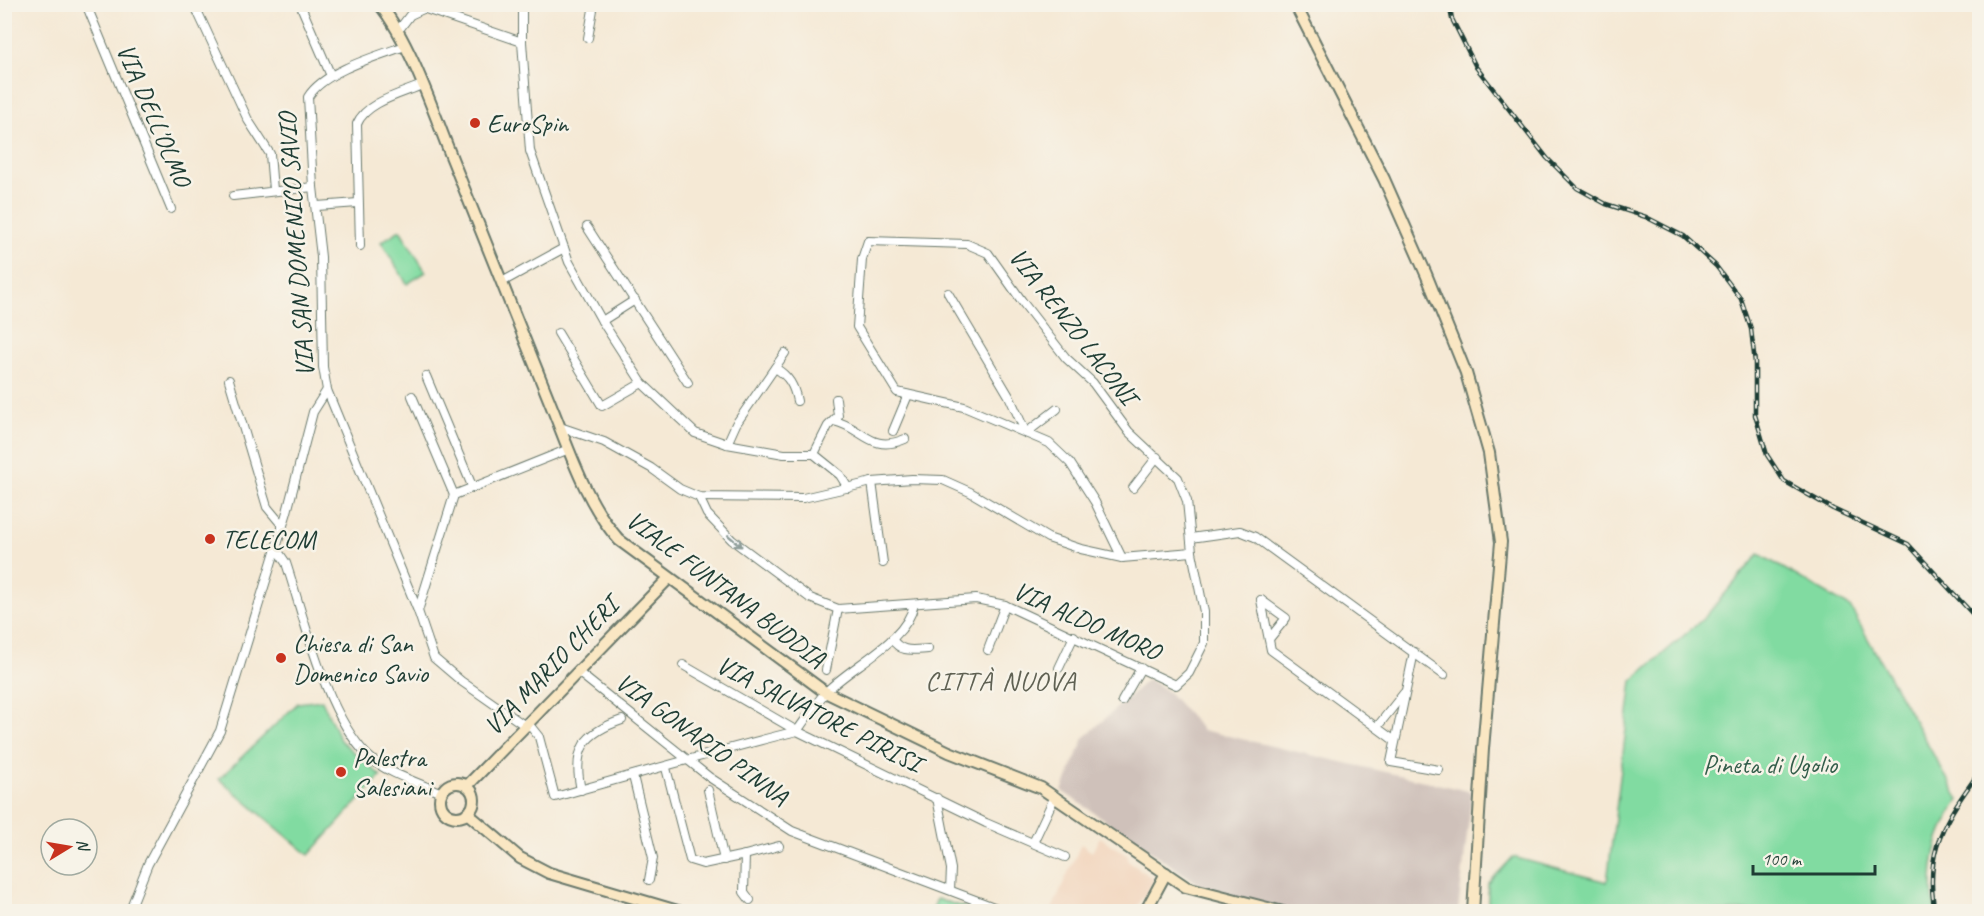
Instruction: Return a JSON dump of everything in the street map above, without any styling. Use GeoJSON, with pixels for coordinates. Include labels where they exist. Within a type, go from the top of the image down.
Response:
{"type":"FeatureCollection","features":[{"type":"Feature","properties":{"kind":"main road"},"geometry":{"type":"LineString","coordinates":[[373,4],[381,5]]}},
{"type":"Feature","properties":{"kind":"main road","name":"VIALE FUNTANA BUDDIA"},"geometry":{"type":"LineString","coordinates":[[390,4],[401,27],[405,46]]}},
{"type":"Feature","properties":{"kind":"main road"},"geometry":{"type":"LineString","coordinates":[[1295,4],[1384,179],[1426,274],[1466,372],[1489,453],[1502,542],[1483,749],[1473,909]]}},
{"type":"Feature","properties":{"kind":"main road"},"geometry":{"type":"LineString","coordinates":[[1304,4],[1324,59]]}},
{"type":"Feature","properties":{"kind":"main road","name":"VIALE FUNTANA BUDDIA"},"geometry":{"type":"LineString","coordinates":[[381,5],[405,46],[422,85],[568,448],[603,522],[619,540],[825,692],[949,752],[1041,788],[1186,887],[1206,894],[1284,912]]}},
{"type":"Feature","properties":{"kind":"main road","name":"VIA MARIO CHERI"},"geometry":{"type":"LineString","coordinates":[[467,786],[669,578]]}},
{"type":"Feature","properties":{"kind":"main road"},"geometry":{"type":"LineString","coordinates":[[453,784],[467,786],[473,797],[472,806],[467,813],[459,816],[447,813],[441,806],[442,793],[453,784]]}},
{"type":"Feature","properties":{"kind":"main road"},"geometry":{"type":"LineString","coordinates":[[467,813],[520,858],[549,873],[681,912]]}},
{"type":"Feature","properties":{"kind":"main road"},"geometry":{"type":"LineString","coordinates":[[1145,912],[1166,873]]}},
{"type":"Feature","properties":{"kind":"street","name":"VIA DELL'OLMO"},"geometry":{"type":"LineString","coordinates":[[86,4],[171,209]]}},
{"type":"Feature","properties":{"kind":"street"},"geometry":{"type":"LineString","coordinates":[[194,4],[248,120],[270,154],[273,190]]}},
{"type":"Feature","properties":{"kind":"street"},"geometry":{"type":"LineString","coordinates":[[300,4],[332,76]]}},
{"type":"Feature","properties":{"kind":"street"},"geometry":{"type":"LineString","coordinates":[[411,4],[426,7],[522,42]]}},
{"type":"Feature","properties":{"kind":"street"},"geometry":{"type":"LineString","coordinates":[[522,4],[522,42],[530,151],[569,262],[602,321],[642,383],[695,433],[727,444],[784,454],[814,454],[840,475],[848,488]]}},
{"type":"Feature","properties":{"kind":"street"},"geometry":{"type":"LineString","coordinates":[[588,38],[594,4]]}},
{"type":"Feature","properties":{"kind":"street"},"geometry":{"type":"LineString","coordinates":[[401,27],[410,15],[426,7]]}},
{"type":"Feature","properties":{"kind":"street","name":"VIA SAN DOMENICO SAVIO"},"geometry":{"type":"LineString","coordinates":[[405,46],[332,76],[315,85],[308,97],[313,187],[317,206],[321,257],[323,367],[327,390],[418,611],[434,658],[460,681],[525,724]]}},
{"type":"Feature","properties":{"kind":"street"},"geometry":{"type":"LineString","coordinates":[[360,246],[356,135],[361,115],[372,107],[422,85]]}},
{"type":"Feature","properties":{"kind":"street"},"geometry":{"type":"LineString","coordinates":[[233,196],[313,187]]}},
{"type":"Feature","properties":{"kind":"street"},"geometry":{"type":"LineString","coordinates":[[317,206],[358,203]]}},
{"type":"Feature","properties":{"kind":"street"},"geometry":{"type":"LineString","coordinates":[[587,227],[688,383]]}},
{"type":"Feature","properties":{"kind":"street","name":"VIA RENZO LACONI"},"geometry":{"type":"LineString","coordinates":[[1122,558],[1095,502],[1070,463],[1049,443],[964,407],[897,392],[889,383],[857,327],[862,259],[868,241],[967,244],[988,253],[1066,358],[1093,383],[1129,432],[1157,457]]}},
{"type":"Feature","properties":{"kind":"street"},"geometry":{"type":"LineString","coordinates":[[502,282],[564,248]]}},
{"type":"Feature","properties":{"kind":"street"},"geometry":{"type":"LineString","coordinates":[[948,293],[1012,404],[1026,433],[1057,409]]}},
{"type":"Feature","properties":{"kind":"street"},"geometry":{"type":"LineString","coordinates":[[602,321],[634,300]]}},
{"type":"Feature","properties":{"kind":"street"},"geometry":{"type":"LineString","coordinates":[[558,333],[602,406],[642,383]]}},
{"type":"Feature","properties":{"kind":"street"},"geometry":{"type":"LineString","coordinates":[[727,444],[736,424],[785,353]]}},
{"type":"Feature","properties":{"kind":"street"},"geometry":{"type":"LineString","coordinates":[[775,368],[785,374],[791,383],[797,402]]}},
{"type":"Feature","properties":{"kind":"street"},"geometry":{"type":"LineString","coordinates":[[426,376],[471,486]]}},
{"type":"Feature","properties":{"kind":"street"},"geometry":{"type":"LineString","coordinates":[[229,380],[267,507],[282,525]]}},
{"type":"Feature","properties":{"kind":"street"},"geometry":{"type":"LineString","coordinates":[[129,912],[148,864],[220,731],[282,525],[313,412],[327,390]]}},
{"type":"Feature","properties":{"kind":"street"},"geometry":{"type":"LineString","coordinates":[[893,431],[908,395]]}},
{"type":"Feature","properties":{"kind":"street"},"geometry":{"type":"LineString","coordinates":[[412,396],[454,495],[418,611]]}},
{"type":"Feature","properties":{"kind":"street"},"geometry":{"type":"LineString","coordinates":[[814,454],[828,426],[838,416],[836,399]]}},
{"type":"Feature","properties":{"kind":"street"},"geometry":{"type":"LineString","coordinates":[[1002,424],[1010,415],[1012,404]]}},
{"type":"Feature","properties":{"kind":"street"},"geometry":{"type":"LineString","coordinates":[[834,421],[843,423],[862,437],[880,444],[890,446],[905,440]]}},
{"type":"Feature","properties":{"kind":"street"},"geometry":{"type":"LineString","coordinates":[[560,427],[604,442],[651,468],[680,489],[699,496],[803,498],[872,482],[912,479],[943,480],[970,492],[1048,538],[1122,558],[1192,552],[1187,501],[1178,478],[1157,457],[1133,488]]}},
{"type":"Feature","properties":{"kind":"street"},"geometry":{"type":"LineString","coordinates":[[454,495],[471,486],[568,448]]}},
{"type":"Feature","properties":{"kind":"street"},"geometry":{"type":"LineString","coordinates":[[872,482],[884,562]]}},
{"type":"Feature","properties":{"kind":"street","name":"VIA ALDO MORO"},"geometry":{"type":"LineString","coordinates":[[699,496],[707,514],[732,540],[810,598],[838,609],[976,599],[1005,604],[1176,686],[1189,673],[1204,643],[1204,612],[1192,552]]}},
{"type":"Feature","properties":{"kind":"street"},"geometry":{"type":"LineString","coordinates":[[1191,538],[1240,531],[1255,537],[1444,675]]}},
{"type":"Feature","properties":{"kind":"street"},"geometry":{"type":"LineString","coordinates":[[275,547],[286,563],[328,691],[350,731],[369,756],[442,793]]}},
{"type":"Feature","properties":{"kind":"street"},"geometry":{"type":"LineString","coordinates":[[1269,639],[1286,618],[1261,600],[1271,650],[1395,741]]}},
{"type":"Feature","properties":{"kind":"street"},"geometry":{"type":"LineString","coordinates":[[525,724],[539,737],[555,797],[666,768],[714,751],[797,731],[825,692],[892,639],[912,614],[914,604]]}},
{"type":"Feature","properties":{"kind":"street"},"geometry":{"type":"LineString","coordinates":[[988,650],[1005,604]]}},
{"type":"Feature","properties":{"kind":"street"},"geometry":{"type":"LineString","coordinates":[[826,670],[838,609]]}},
{"type":"Feature","properties":{"kind":"street"},"geometry":{"type":"LineString","coordinates":[[1059,668],[1074,636]]}},
{"type":"Feature","properties":{"kind":"street"},"geometry":{"type":"LineString","coordinates":[[892,639],[897,646],[905,650],[928,649]]}},
{"type":"Feature","properties":{"kind":"street"},"geometry":{"type":"LineString","coordinates":[[1414,652],[1391,762],[1439,770]]}},
{"type":"Feature","properties":{"kind":"street","name":"VIA SALVATORE PIRISI"},"geometry":{"type":"LineString","coordinates":[[683,665],[797,731],[1065,857]]}},
{"type":"Feature","properties":{"kind":"street"},"geometry":{"type":"LineString","coordinates":[[1122,701],[1141,668]]}},
{"type":"Feature","properties":{"kind":"street","name":"VIA GONARIO PINNA"},"geometry":{"type":"LineString","coordinates":[[578,672],[689,761],[792,831],[1007,912]]}},
{"type":"Feature","properties":{"kind":"street"},"geometry":{"type":"LineString","coordinates":[[1377,727],[1406,691]]}},
{"type":"Feature","properties":{"kind":"street"},"geometry":{"type":"LineString","coordinates":[[581,789],[577,772],[582,747],[596,730],[622,720]]}},
{"type":"Feature","properties":{"kind":"street"},"geometry":{"type":"LineString","coordinates":[[666,768],[690,860],[703,864],[779,846]]}},
{"type":"Feature","properties":{"kind":"street"},"geometry":{"type":"LineString","coordinates":[[633,776],[653,858],[649,880]]}},
{"type":"Feature","properties":{"kind":"street"},"geometry":{"type":"LineString","coordinates":[[708,790],[724,860]]}},
{"type":"Feature","properties":{"kind":"street"},"geometry":{"type":"LineString","coordinates":[[1033,843],[1055,796]]}},
{"type":"Feature","properties":{"kind":"street"},"geometry":{"type":"LineString","coordinates":[[937,798],[951,869],[950,890]]}},
{"type":"Feature","properties":{"kind":"street"},"geometry":{"type":"LineString","coordinates":[[745,855],[744,892],[750,900]]}},
{"type":"Feature","properties":{"kind":"shaded area"},"geometry":{"type":"Polygon","coordinates":[[[1148,679],[1168,692],[1202,730],[1472,792],[1458,911],[1294,911],[1215,895],[1062,791],[1084,738],[1148,679]]]}},
{"type":"Feature","properties":{"kind":"shaded area"},"geometry":{"type":"Polygon","coordinates":[[[1100,837],[1128,856],[1128,861],[1155,880],[1134,911],[1051,911],[1081,844],[1092,852],[1100,837]]]}},
{"type":"Feature","properties":{"kind":"green space"},"geometry":{"type":"Polygon","coordinates":[[[400,230],[426,272],[407,284],[381,242],[400,230]]]}},
{"type":"Feature","properties":{"kind":"green space","name":"Pineta di Ugolio"},"geometry":{"type":"Polygon","coordinates":[[[1759,554],[1850,607],[1959,800],[1944,826],[1935,853],[1932,881],[1935,911],[1488,911],[1488,884],[1513,857],[1607,882],[1632,681],[1705,617],[1759,554]]]}},
{"type":"Feature","properties":{"kind":"green space"},"geometry":{"type":"Polygon","coordinates":[[[322,700],[340,740],[381,776],[309,855],[219,779],[298,703],[322,700]]]}},
{"type":"Feature","properties":{"kind":"green space"},"geometry":{"type":"Polygon","coordinates":[[[937,899],[977,911],[932,911],[937,899]]]}},
{"type":"Feature","properties":{"kind":"railway"},"geometry":{"type":"LineString","coordinates":[[1449,4],[1452,19],[1476,67],[1547,158],[1577,188],[1606,204],[1646,217],[1683,236],[1716,266],[1741,299],[1751,329],[1755,363],[1755,415],[1767,455],[1784,481],[1833,509],[1908,544],[1980,622]]}},
{"type":"Feature","properties":{"kind":"railway"},"geometry":{"type":"LineString","coordinates":[[1935,912],[1932,871],[1940,836],[1957,804],[1980,771]]}},
{"type":"Feature","properties":{"kind":"place","name":"EuroSpin"},"geometry":{"type":"Point","coordinates":[475,123]}},
{"type":"Feature","properties":{"kind":"place","name":"TELECOM"},"geometry":{"type":"Point","coordinates":[210,539]}},
{"type":"Feature","properties":{"kind":"place","name":"Chiesa di San Domenico Savio"},"geometry":{"type":"Point","coordinates":[281,658]}},
{"type":"Feature","properties":{"kind":"place","name":"Palestra Salesiani"},"geometry":{"type":"Point","coordinates":[341,772]}},
{"type":"Feature","properties":{"kind":"district","name":"CITTÀ NUOVA"},"geometry":{"type":"Point","coordinates":[1001,681]}}]}
